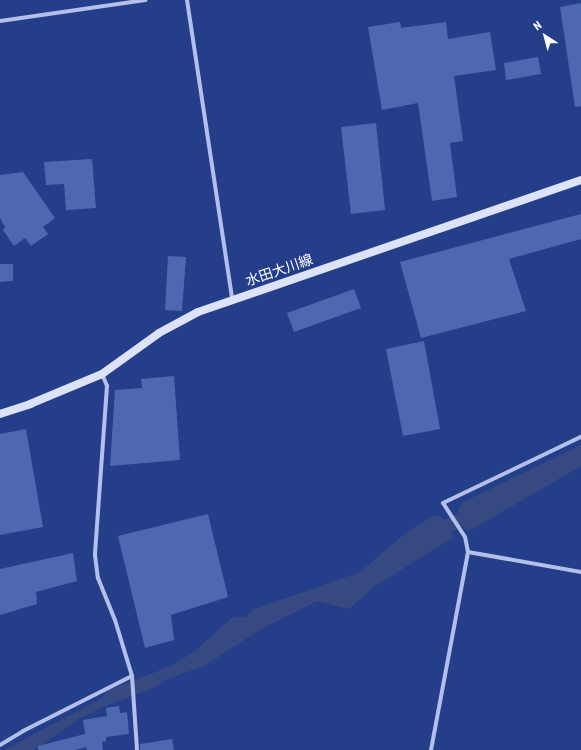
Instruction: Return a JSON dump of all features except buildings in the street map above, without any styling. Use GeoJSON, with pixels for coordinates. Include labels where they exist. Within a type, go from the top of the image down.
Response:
{"type":"FeatureCollection","features":[{"type":"Feature","properties":{"kind":"main road","name":"水田大川線"},"geometry":{"type":"LineString","coordinates":[[0,414],[30,404],[102,374],[159,333],[198,312],[581,180]]}},
{"type":"Feature","properties":{"kind":"street"},"geometry":{"type":"LineString","coordinates":[[0,21],[145,0]]}},
{"type":"Feature","properties":{"kind":"street"},"geometry":{"type":"LineString","coordinates":[[187,0],[232,300]]}},
{"type":"Feature","properties":{"kind":"street"},"geometry":{"type":"LineString","coordinates":[[102,374],[107,386],[95,555],[98,578],[115,620],[132,676],[137,750]]}},
{"type":"Feature","properties":{"kind":"street"},"geometry":{"type":"LineString","coordinates":[[431,750],[468,552],[464,537],[443,503],[581,438]]}},
{"type":"Feature","properties":{"kind":"street"},"geometry":{"type":"LineString","coordinates":[[468,552],[581,572]]}},
{"type":"Feature","properties":{"kind":"street"},"geometry":{"type":"LineString","coordinates":[[0,745],[23,731],[132,676]]}},
{"type":"Feature","properties":{"kind":"water"},"geometry":{"type":"Polygon","coordinates":[[[581,445],[581,466],[473,529],[466,530],[459,519],[458,511],[461,503],[581,445]]]}},
{"type":"Feature","properties":{"kind":"water"},"geometry":{"type":"Polygon","coordinates":[[[432,516],[441,516],[454,537],[375,586],[349,609],[317,601],[263,628],[204,666],[137,690],[137,680],[175,664],[196,650],[234,616],[245,618],[252,610],[360,572],[407,532],[432,516]]]}},
{"type":"Feature","properties":{"kind":"water"},"geometry":{"type":"Polygon","coordinates":[[[123,687],[127,689],[128,695],[79,719],[37,748],[33,750],[4,750],[123,687]]]}},
{"type":"Feature","properties":{"kind":"waterway"},"geometry":{"type":"LineString","coordinates":[[432,534],[476,512]]}},
{"type":"Feature","properties":{"kind":"waterway"},"geometry":{"type":"LineString","coordinates":[[110,697],[154,680]]}}]}
